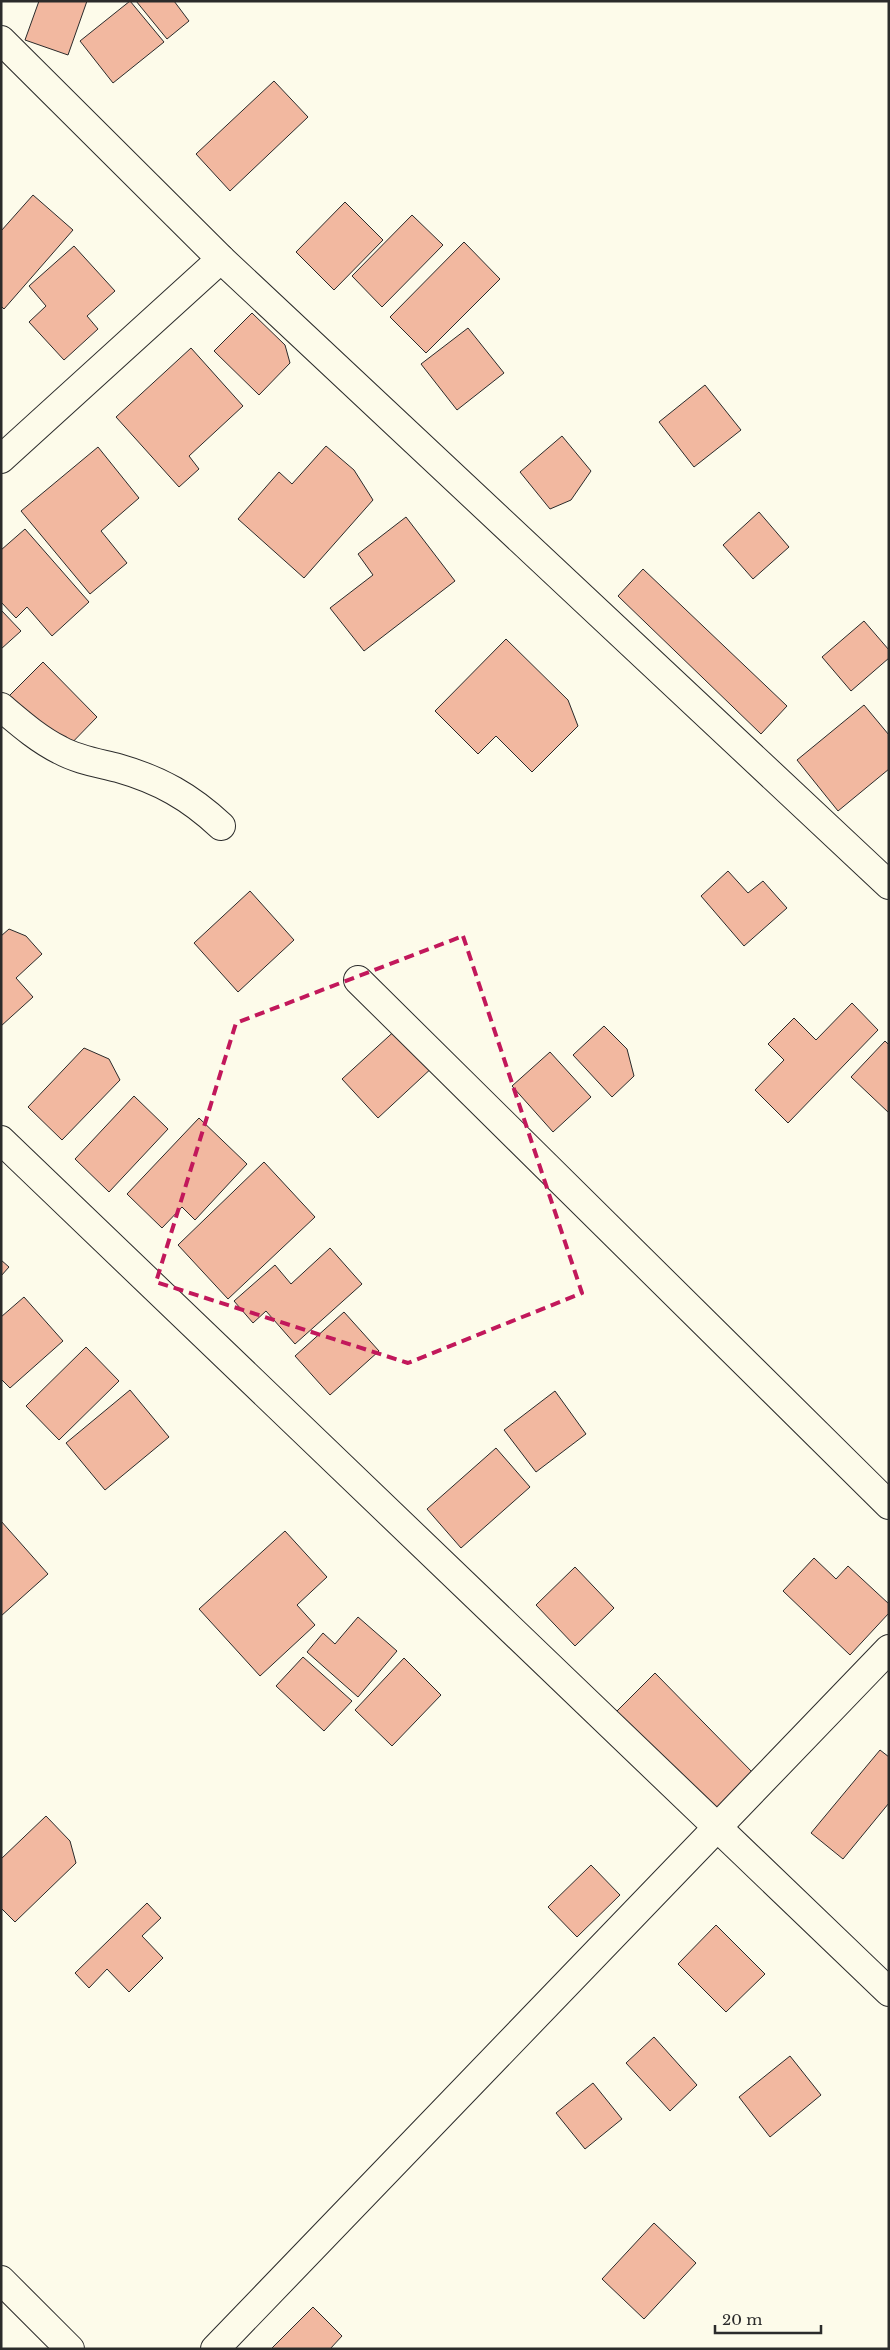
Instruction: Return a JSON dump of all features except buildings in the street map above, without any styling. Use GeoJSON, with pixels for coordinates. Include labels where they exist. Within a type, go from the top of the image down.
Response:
{"type":"FeatureCollection","features":[{"type":"Feature","properties":{"kind":"street"},"geometry":{"type":"LineString","coordinates":[[1,40],[221,259],[889,885]]}},
{"type":"Feature","properties":{"kind":"street"},"geometry":{"type":"LineString","coordinates":[[1,459],[221,259]]}},
{"type":"Feature","properties":{"kind":"street"},"geometry":{"type":"LineString","coordinates":[[1,707],[29,731],[60,751],[82,760],[147,777],[178,792],[200,806],[221,826]]}},
{"type":"Feature","properties":{"kind":"street"},"geometry":{"type":"LineString","coordinates":[[358,980],[889,1505]]}},
{"type":"Feature","properties":{"kind":"street"},"geometry":{"type":"LineString","coordinates":[[1,1140],[889,1992]]}},
{"type":"Feature","properties":{"kind":"street"},"geometry":{"type":"LineString","coordinates":[[215,2349],[889,1649]]}},
{"type":"Feature","properties":{"kind":"street"},"geometry":{"type":"LineString","coordinates":[[1,2280],[70,2349]]}},
{"type":"Feature","properties":{"kind":"highlighted area"},"geometry":{"type":"Polygon","coordinates":[[[463,936],[582,1293],[408,1363],[156,1282],[236,1023],[463,936]]]}}]}
